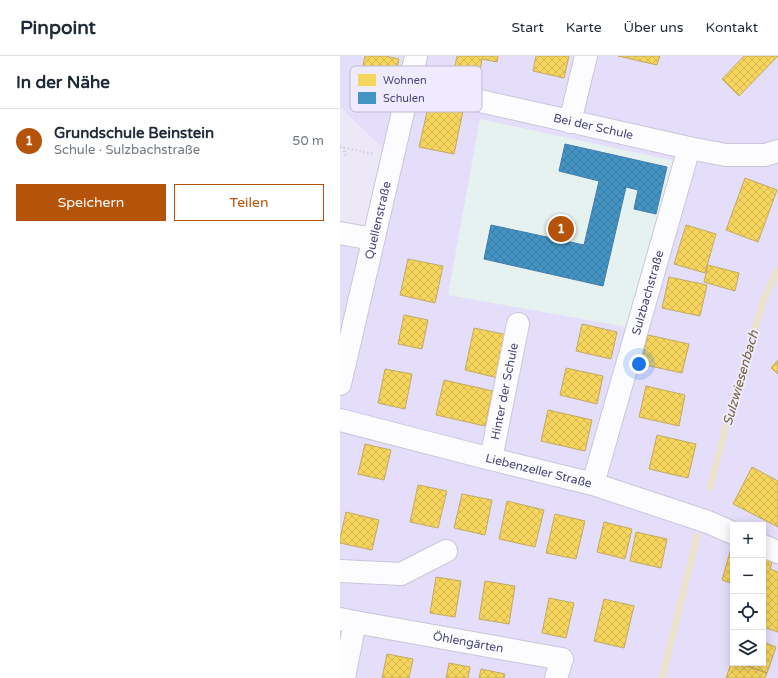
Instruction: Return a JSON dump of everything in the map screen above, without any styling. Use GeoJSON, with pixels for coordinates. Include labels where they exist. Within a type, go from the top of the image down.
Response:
{"type":"FeatureCollection","features":[{"type":"Feature","properties":{"kind":"street","name":"Quellenstraße"},"geometry":{"type":"LineString","coordinates":[[414,66],[416,56]]}},
{"type":"Feature","properties":{"kind":"street"},"geometry":{"type":"LineString","coordinates":[[570,122],[586,56]]}},
{"type":"Feature","properties":{"kind":"street","name":"Bei der Schule"},"geometry":{"type":"LineString","coordinates":[[482,102],[726,155],[765,155],[777,151]]}},
{"type":"Feature","properties":{"kind":"street","name":"Quellenstraße"},"geometry":{"type":"LineString","coordinates":[[340,384],[403,112]]}},
{"type":"Feature","properties":{"kind":"street","name":"Sulzbachstraße"},"geometry":{"type":"LineString","coordinates":[[593,484],[689,148]]}},
{"type":"Feature","properties":{"kind":"street"},"geometry":{"type":"LineString","coordinates":[[340,233],[373,239]]}},
{"type":"Feature","properties":{"kind":"street","name":"Hinter der Schule"},"geometry":{"type":"LineString","coordinates":[[491,459],[518,324]]}},
{"type":"Feature","properties":{"kind":"street","name":"Liebenzeller Straße"},"geometry":{"type":"LineString","coordinates":[[340,420],[593,484],[708,522],[730,532]]}},
{"type":"Feature","properties":{"kind":"street"},"geometry":{"type":"LineString","coordinates":[[766,547],[778,552]]}},
{"type":"Feature","properties":{"kind":"street"},"geometry":{"type":"LineString","coordinates":[[340,570],[401,574],[446,551]]}},
{"type":"Feature","properties":{"kind":"street"},"geometry":{"type":"LineString","coordinates":[[344,678],[348,621]]}},
{"type":"Feature","properties":{"kind":"street","name":"Öhlengärten"},"geometry":{"type":"LineString","coordinates":[[348,621],[562,659],[556,678]]}},
{"type":"Feature","properties":{"kind":"path"},"geometry":{"type":"LineString","coordinates":[[342,147],[392,158]]}},
{"type":"Feature","properties":{"kind":"path"},"geometry":{"type":"LineString","coordinates":[[342,147],[346,157]]}},
{"type":"Feature","properties":{"kind":"shaded area"},"geometry":{"type":"Polygon","coordinates":[[[340,56],[778,56],[778,678],[340,678],[340,243],[362,247],[383,149],[340,107],[340,56]]]}},
{"type":"Feature","properties":{"kind":"shaded area"},"geometry":{"type":"Polygon","coordinates":[[[480,119],[680,162],[633,328],[448,295],[480,119]]]}},
{"type":"Feature","properties":{"kind":"building: Wohnen"},"geometry":{"type":"Polygon","coordinates":[[[365,56],[385,56],[399,59],[398,66],[363,66],[365,56]]]}},
{"type":"Feature","properties":{"kind":"building: Wohnen"},"geometry":{"type":"Polygon","coordinates":[[[457,56],[498,56],[497,62],[482,59],[481,66],[455,66],[457,56]]]}},
{"type":"Feature","properties":{"kind":"building: Wohnen"},"geometry":{"type":"Polygon","coordinates":[[[536,56],[569,56],[564,78],[533,71],[536,56]]]}},
{"type":"Feature","properties":{"kind":"building: Wohnen"},"geometry":{"type":"Polygon","coordinates":[[[618,56],[660,56],[657,65],[618,56]]]}},
{"type":"Feature","properties":{"kind":"building: Wohnen"},"geometry":{"type":"Polygon","coordinates":[[[744,56],[778,56],[739,96],[722,79],[744,56]]]}},
{"type":"Feature","properties":{"kind":"building: Wohnen"},"geometry":{"type":"Polygon","coordinates":[[[427,112],[463,112],[454,154],[419,147],[427,112]]]}},
{"type":"Feature","properties":{"kind":"building: Wohnen"},"geometry":{"type":"Polygon","coordinates":[[[745,178],[777,190],[758,242],[726,230],[745,178]]]}},
{"type":"Feature","properties":{"kind":"building: Wohnen"},"geometry":{"type":"Polygon","coordinates":[[[686,225],[716,234],[705,273],[674,264],[686,225]]]}},
{"type":"Feature","properties":{"kind":"building: Wohnen"},"geometry":{"type":"Polygon","coordinates":[[[408,259],[443,266],[435,303],[400,295],[408,259]]]}},
{"type":"Feature","properties":{"kind":"building: Wohnen"},"geometry":{"type":"Polygon","coordinates":[[[708,265],[739,273],[735,291],[704,282],[708,265]]]}},
{"type":"Feature","properties":{"kind":"building: Wohnen"},"geometry":{"type":"Polygon","coordinates":[[[669,277],[707,285],[700,316],[662,308],[669,277]]]}},
{"type":"Feature","properties":{"kind":"building: Wohnen"},"geometry":{"type":"Polygon","coordinates":[[[404,315],[428,320],[422,349],[398,344],[404,315]]]}},
{"type":"Feature","properties":{"kind":"building: Wohnen"},"geometry":{"type":"Polygon","coordinates":[[[582,324],[617,332],[611,359],[576,351],[582,324]]]}},
{"type":"Feature","properties":{"kind":"building: Wohnen"},"geometry":{"type":"Polygon","coordinates":[[[474,328],[508,335],[498,378],[465,370],[474,328]]]}},
{"type":"Feature","properties":{"kind":"building: Wohnen"},"geometry":{"type":"Polygon","coordinates":[[[648,335],[689,344],[682,373],[641,364],[648,335]]]}},
{"type":"Feature","properties":{"kind":"building: Wohnen"},"geometry":{"type":"Polygon","coordinates":[[[778,360],[778,374],[771,368],[778,360]]]}},
{"type":"Feature","properties":{"kind":"building: Wohnen"},"geometry":{"type":"Polygon","coordinates":[[[566,368],[603,376],[597,404],[560,395],[566,368]]]}},
{"type":"Feature","properties":{"kind":"building: Wohnen"},"geometry":{"type":"Polygon","coordinates":[[[385,369],[412,374],[405,409],[378,403],[385,369]]]}},
{"type":"Feature","properties":{"kind":"building: Wohnen"},"geometry":{"type":"Polygon","coordinates":[[[444,380],[493,391],[485,426],[436,415],[444,380]]]}},
{"type":"Feature","properties":{"kind":"building: Wohnen"},"geometry":{"type":"Polygon","coordinates":[[[646,386],[685,395],[679,426],[639,417],[646,386]]]}},
{"type":"Feature","properties":{"kind":"building: Wohnen"},"geometry":{"type":"Polygon","coordinates":[[[548,410],[592,420],[585,451],[541,441],[548,410]]]}},
{"type":"Feature","properties":{"kind":"building: Wohnen"},"geometry":{"type":"Polygon","coordinates":[[[657,435],[696,444],[688,478],[649,469],[657,435]]]}},
{"type":"Feature","properties":{"kind":"building: Wohnen"},"geometry":{"type":"Polygon","coordinates":[[[365,444],[391,450],[384,480],[358,474],[365,444]]]}},
{"type":"Feature","properties":{"kind":"building: Wohnen"},"geometry":{"type":"Polygon","coordinates":[[[752,467],[778,481],[778,527],[733,504],[752,467]]]}},
{"type":"Feature","properties":{"kind":"building: Wohnen"},"geometry":{"type":"Polygon","coordinates":[[[418,485],[447,491],[438,528],[410,522],[418,485]]]}},
{"type":"Feature","properties":{"kind":"building: Wohnen"},"geometry":{"type":"Polygon","coordinates":[[[462,494],[492,500],[485,535],[454,528],[462,494]]]}},
{"type":"Feature","properties":{"kind":"building: Wohnen"},"geometry":{"type":"Polygon","coordinates":[[[507,501],[544,510],[535,547],[499,539],[507,501]]]}},
{"type":"Feature","properties":{"kind":"building: Wohnen"},"geometry":{"type":"Polygon","coordinates":[[[346,512],[379,520],[372,550],[340,543],[346,512]]]}},
{"type":"Feature","properties":{"kind":"building: Wohnen"},"geometry":{"type":"Polygon","coordinates":[[[555,514],[585,521],[576,559],[546,553],[555,514]]]}},
{"type":"Feature","properties":{"kind":"building: Wohnen"},"geometry":{"type":"Polygon","coordinates":[[[604,522],[632,529],[625,559],[597,552],[604,522]]]}},
{"type":"Feature","properties":{"kind":"building: Wohnen"},"geometry":{"type":"Polygon","coordinates":[[[636,532],[667,539],[661,568],[630,561],[636,532]]]}},
{"type":"Feature","properties":{"kind":"building: Wohnen"},"geometry":{"type":"Polygon","coordinates":[[[730,552],[730,583],[722,580],[730,552]]]}},
{"type":"Feature","properties":{"kind":"building: Wohnen"},"geometry":{"type":"Polygon","coordinates":[[[766,556],[773,558],[770,569],[778,572],[778,632],[766,628],[766,556]]]}},
{"type":"Feature","properties":{"kind":"building: Wohnen"},"geometry":{"type":"Polygon","coordinates":[[[436,577],[461,581],[455,617],[430,613],[436,577]]]}},
{"type":"Feature","properties":{"kind":"building: Wohnen"},"geometry":{"type":"Polygon","coordinates":[[[485,581],[515,586],[509,624],[479,619],[485,581]]]}},
{"type":"Feature","properties":{"kind":"building: Wohnen"},"geometry":{"type":"Polygon","coordinates":[[[549,598],[574,603],[566,638],[542,633],[549,598]]]}},
{"type":"Feature","properties":{"kind":"building: Wohnen"},"geometry":{"type":"Polygon","coordinates":[[[604,599],[634,606],[624,648],[594,641],[604,599]]]}},
{"type":"Feature","properties":{"kind":"building: Wohnen"},"geometry":{"type":"Polygon","coordinates":[[[766,643],[776,647],[767,673],[747,666],[766,666],[766,643]]]}},
{"type":"Feature","properties":{"kind":"building: Wohnen"},"geometry":{"type":"Polygon","coordinates":[[[387,654],[413,659],[409,678],[382,678],[387,654]]]}},
{"type":"Feature","properties":{"kind":"building: Wohnen"},"geometry":{"type":"Polygon","coordinates":[[[449,663],[470,667],[468,678],[446,678],[449,663]]]}},
{"type":"Feature","properties":{"kind":"building: Wohnen"},"geometry":{"type":"Polygon","coordinates":[[[730,666],[747,666],[767,673],[765,678],[726,678],[730,666]]]}},
{"type":"Feature","properties":{"kind":"building: Wohnen"},"geometry":{"type":"Polygon","coordinates":[[[481,669],[505,674],[504,678],[479,678],[481,669]]]}},
{"type":"Feature","properties":{"kind":"building: Schulen"},"geometry":{"type":"Polygon","coordinates":[[[565,144],[667,167],[656,214],[634,209],[638,190],[626,187],[603,286],[484,259],[491,225],[584,245],[599,181],[559,171],[565,144]]]}},
{"type":"Feature","properties":{"kind":"waterway","name":"Sulzwiesenbach"},"geometry":{"type":"LineString","coordinates":[[710,488],[727,422],[763,301],[778,269]]}},
{"type":"Feature","properties":{"kind":"waterway","name":"Sulzwiesenbach"},"geometry":{"type":"LineString","coordinates":[[662,678],[697,536]]}},
{"type":"Feature","properties":{"kind":"place","name":"Grundschule Beinstein"},"geometry":{"type":"Point","coordinates":[561,229]}}]}
